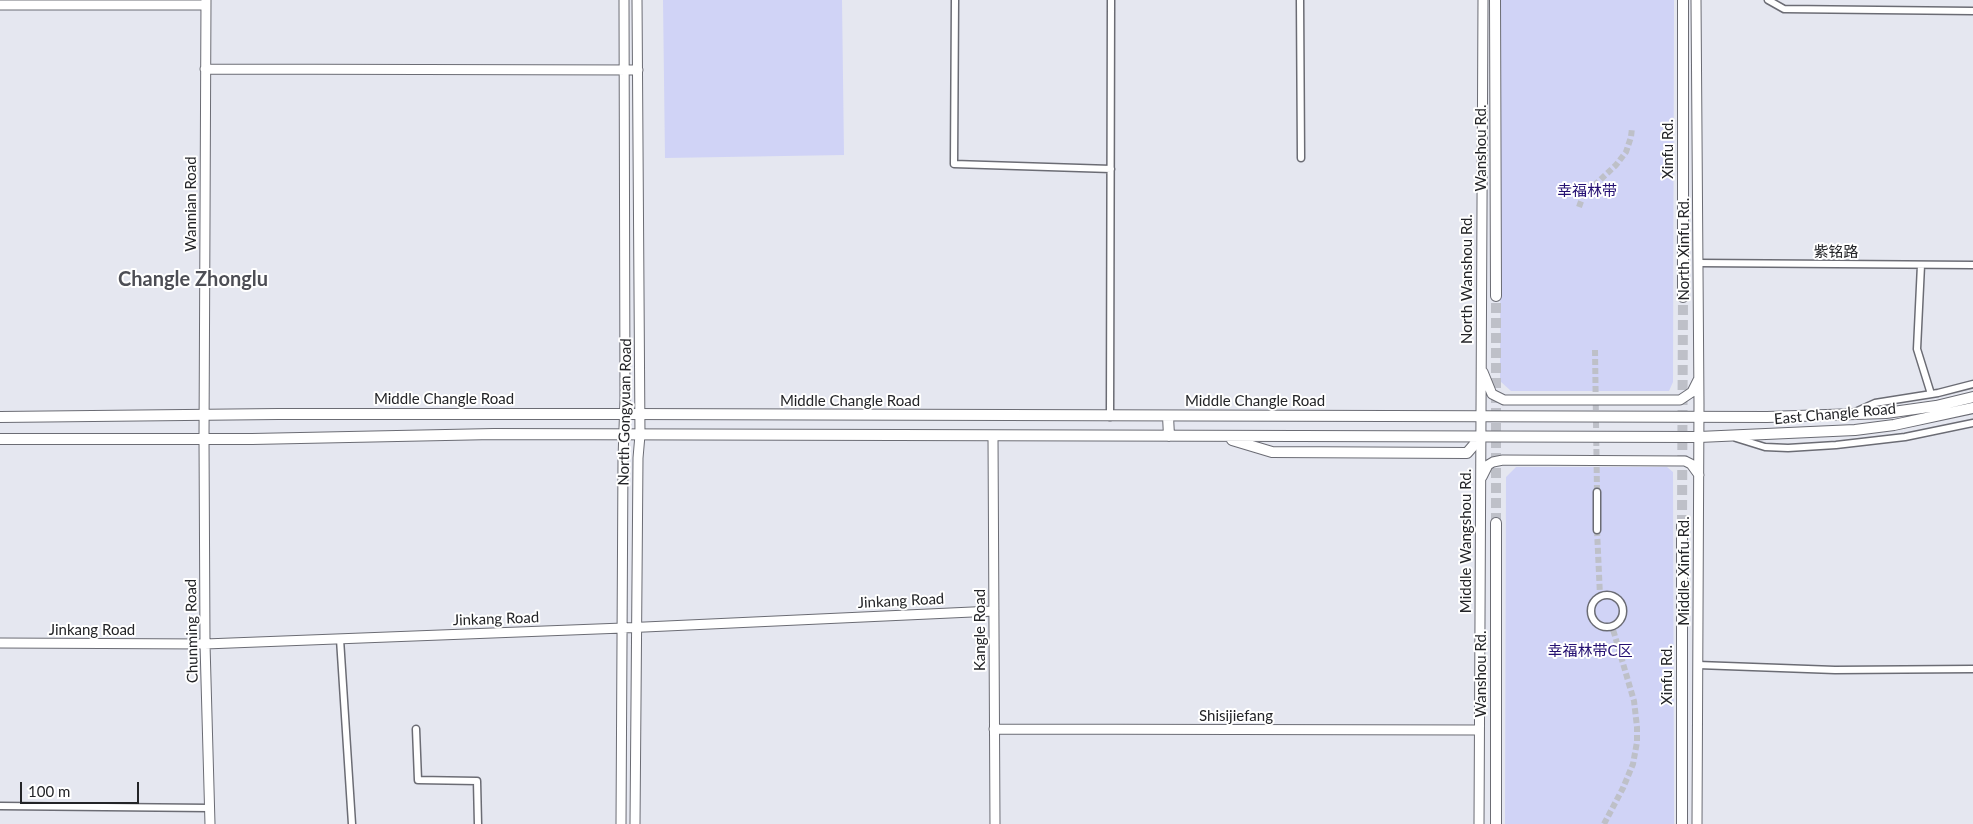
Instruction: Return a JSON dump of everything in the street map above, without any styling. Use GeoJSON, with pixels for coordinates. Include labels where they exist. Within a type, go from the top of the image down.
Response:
{"type":"FeatureCollection","features":[{"type":"Feature","properties":{"kind":"main road","name":"North Gongyuan Road"},"geometry":{"type":"LineString","coordinates":[[621,824],[625,414],[624,0]]}},
{"type":"Feature","properties":{"kind":"main road","name":"North Gongyuan Road"},"geometry":{"type":"LineString","coordinates":[[635,824],[636,627],[640,435],[637,0]]}},
{"type":"Feature","properties":{"kind":"main road","name":"North Wanshou Rd."},"geometry":{"type":"LineString","coordinates":[[1480,438],[1483,0]]}},
{"type":"Feature","properties":{"kind":"main road","name":"Wanshou Rd."},"geometry":{"type":"LineString","coordinates":[[1495,0],[1496,296]]}},
{"type":"Feature","properties":{"kind":"main road","name":"Xinfu Rd."},"geometry":{"type":"LineString","coordinates":[[1683,0],[1683,297]]}},
{"type":"Feature","properties":{"kind":"main road","name":"North Xinfu Rd."},"geometry":{"type":"LineString","coordinates":[[1696,0],[1699,437]]}},
{"type":"Feature","properties":{"kind":"main road"},"geometry":{"type":"LineString","coordinates":[[0,5],[206,3]]}},
{"type":"Feature","properties":{"kind":"main road","name":"Wannian Road"},"geometry":{"type":"LineString","coordinates":[[204,438],[206,3]]}},
{"type":"Feature","properties":{"kind":"main road"},"geometry":{"type":"LineString","coordinates":[[205,69],[638,70]]}},
{"type":"Feature","properties":{"kind":"main road"},"geometry":{"type":"LineString","coordinates":[[1480,359],[1492,394],[1504,400],[1680,400],[1692,392],[1699,376]]}},
{"type":"Feature","properties":{"kind":"main road","name":"East Changle Road"},"geometry":{"type":"LineString","coordinates":[[1699,417],[1801,417],[1886,413],[1936,406],[1973,397]]}},
{"type":"Feature","properties":{"kind":"main road","name":"East Changle Road"},"geometry":{"type":"LineString","coordinates":[[1699,437],[1856,430],[1913,421],[1973,408]]}},
{"type":"Feature","properties":{"kind":"main road","name":"Middle Changle Road"},"geometry":{"type":"LineString","coordinates":[[0,417],[625,414],[1110,417],[1699,417]]}},
{"type":"Feature","properties":{"kind":"main road"},"geometry":{"type":"LineString","coordinates":[[1168,416],[1169,436]]}},
{"type":"Feature","properties":{"kind":"main road"},"geometry":{"type":"LineString","coordinates":[[0,439],[494,434],[1480,438],[1699,437]]}},
{"type":"Feature","properties":{"kind":"main road","name":"Kangle Road"},"geometry":{"type":"LineString","coordinates":[[993,436],[995,824]]}},
{"type":"Feature","properties":{"kind":"main road"},"geometry":{"type":"LineString","coordinates":[[1222,436],[1272,452],[1467,453],[1480,438]]}},
{"type":"Feature","properties":{"kind":"main road","name":"Middle Xinfu Rd."},"geometry":{"type":"LineString","coordinates":[[1697,824],[1699,437]]}},
{"type":"Feature","properties":{"kind":"main road","name":"Chunming Road"},"geometry":{"type":"LineString","coordinates":[[204,438],[210,824]]}},
{"type":"Feature","properties":{"kind":"main road","name":"Middle Wangshou Rd."},"geometry":{"type":"LineString","coordinates":[[1479,824],[1480,438]]}},
{"type":"Feature","properties":{"kind":"main road"},"geometry":{"type":"LineString","coordinates":[[1480,482],[1488,465],[1503,460],[1685,461],[1691,464],[1699,475]]}},
{"type":"Feature","properties":{"kind":"main road","name":"Wanshou Rd."},"geometry":{"type":"LineString","coordinates":[[1496,523],[1496,824]]}},
{"type":"Feature","properties":{"kind":"main road","name":"Xinfu Rd."},"geometry":{"type":"LineString","coordinates":[[1682,525],[1682,824]]}},
{"type":"Feature","properties":{"kind":"main road","name":"Jinkang Road"},"geometry":{"type":"LineString","coordinates":[[0,643],[206,644],[623,628],[994,610]]}},
{"type":"Feature","properties":{"kind":"main road","name":"Shisijiefang"},"geometry":{"type":"LineString","coordinates":[[994,728],[1479,730]]}},
{"type":"Feature","properties":{"kind":"street"},"geometry":{"type":"LineString","coordinates":[[955,0],[954,164],[1110,169]]}},
{"type":"Feature","properties":{"kind":"street"},"geometry":{"type":"LineString","coordinates":[[1110,417],[1111,0]]}},
{"type":"Feature","properties":{"kind":"street"},"geometry":{"type":"LineString","coordinates":[[1300,0],[1301,158]]}},
{"type":"Feature","properties":{"kind":"street"},"geometry":{"type":"LineString","coordinates":[[1768,0],[1784,9],[1973,10]]}},
{"type":"Feature","properties":{"kind":"street","name":"紫铭路"},"geometry":{"type":"LineString","coordinates":[[1698,263],[1973,265]]}},
{"type":"Feature","properties":{"kind":"street"},"geometry":{"type":"LineString","coordinates":[[1921,265],[1917,350],[1932,394]]}},
{"type":"Feature","properties":{"kind":"street"},"geometry":{"type":"LineString","coordinates":[[1851,414],[1875,404],[1932,394],[1973,384]]}},
{"type":"Feature","properties":{"kind":"street"},"geometry":{"type":"LineString","coordinates":[[1730,436],[1765,447],[1828,446],[1905,437],[1973,423]]}},
{"type":"Feature","properties":{"kind":"street"},"geometry":{"type":"LineString","coordinates":[[1597,492],[1597,530]]}},
{"type":"Feature","properties":{"kind":"street"},"geometry":{"type":"LineString","coordinates":[[1605,594],[1611,595],[1620,601],[1623,612],[1618,622],[1608,627],[1598,625],[1595,622],[1590,612],[1596,598],[1605,594]]}},
{"type":"Feature","properties":{"kind":"street"},"geometry":{"type":"LineString","coordinates":[[340,639],[352,824]]}},
{"type":"Feature","properties":{"kind":"street"},"geometry":{"type":"LineString","coordinates":[[1698,665],[1835,670],[1973,669]]}},
{"type":"Feature","properties":{"kind":"street"},"geometry":{"type":"LineString","coordinates":[[416,729],[418,780],[477,781],[478,824]]}},
{"type":"Feature","properties":{"kind":"street"},"geometry":{"type":"LineString","coordinates":[[0,806],[210,808]]}},
{"type":"Feature","properties":{"kind":"green space"},"geometry":{"type":"Polygon","coordinates":[[[663,0],[842,0],[844,155],[665,158],[663,0]]]}},
{"type":"Feature","properties":{"kind":"green space","name":"幸福林带"},"geometry":{"type":"Polygon","coordinates":[[[1501,0],[1674,0],[1673,382],[1669,391],[1511,391],[1500,381],[1501,0]]]}},
{"type":"Feature","properties":{"kind":"green space","name":"幸福林带C区"},"geometry":{"type":"Polygon","coordinates":[[[1516,467],[1667,467],[1673,472],[1674,824],[1505,824],[1506,477],[1516,467]]]}},
{"type":"Feature","properties":{"kind":"tunnel"},"geometry":{"type":"LineString","coordinates":[[1579,207],[1583,196],[1616,165],[1626,152],[1632,128]]}},
{"type":"Feature","properties":{"kind":"tunnel"},"geometry":{"type":"LineString","coordinates":[[1496,296],[1496,523]]}},
{"type":"Feature","properties":{"kind":"tunnel"},"geometry":{"type":"LineString","coordinates":[[1682,525],[1683,297]]}},
{"type":"Feature","properties":{"kind":"tunnel"},"geometry":{"type":"LineString","coordinates":[[1595,350],[1597,492]]}},
{"type":"Feature","properties":{"kind":"tunnel"},"geometry":{"type":"LineString","coordinates":[[1597,530],[1600,596]]}},
{"type":"Feature","properties":{"kind":"tunnel"},"geometry":{"type":"LineString","coordinates":[[1604,824],[1633,764],[1637,742],[1634,701],[1612,626]]}},
{"type":"Feature","properties":{"kind":"district","name":"Changle Zhonglu"},"geometry":{"type":"Point","coordinates":[193,280]}}]}
